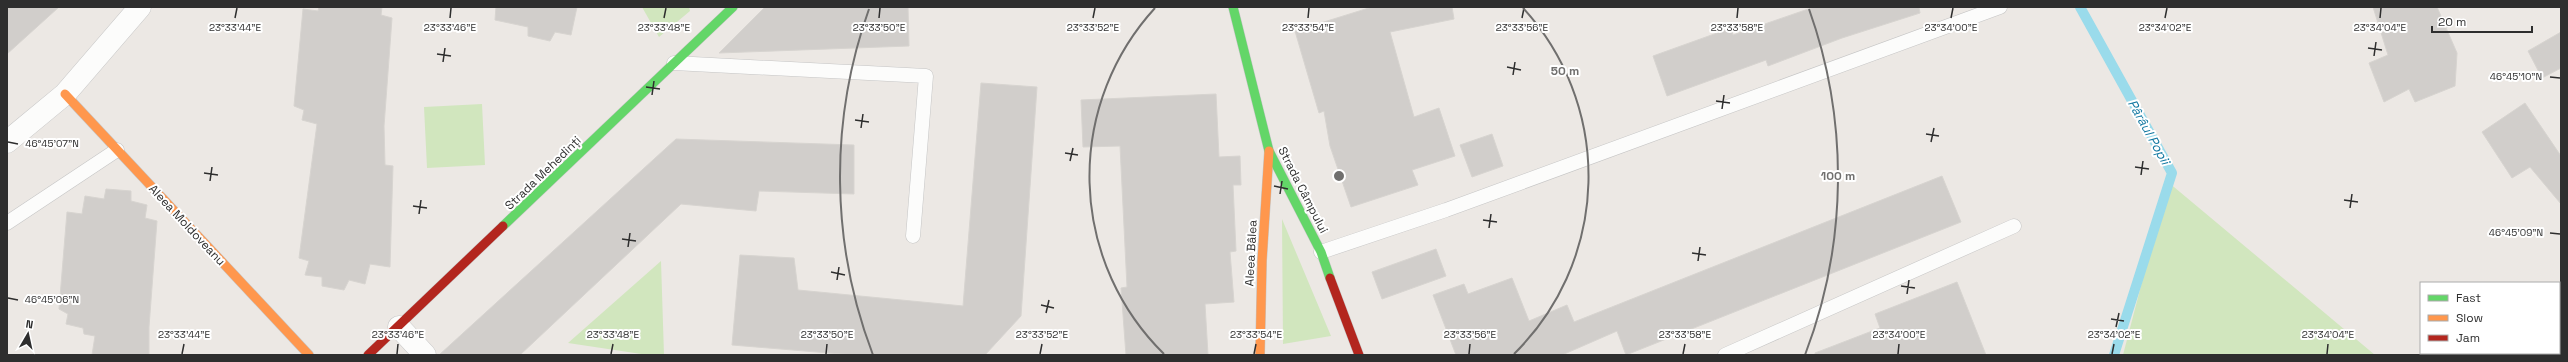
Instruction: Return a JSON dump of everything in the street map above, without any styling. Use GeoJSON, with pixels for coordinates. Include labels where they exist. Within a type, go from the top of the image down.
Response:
{"type":"FeatureCollection","features":[{"type":"Feature","properties":{"kind":"street"},"geometry":{"type":"LineString","coordinates":[[7,142],[65,94],[140,7]]}},
{"type":"Feature","properties":{"kind":"street","name":"Strada Mehedinți"},"geometry":{"type":"LineString","coordinates":[[368,355],[733,7]]}},
{"type":"Feature","properties":{"kind":"street","name":"Strada Câmpului"},"geometry":{"type":"LineString","coordinates":[[1233,7],[1269,152],[1321,252],[1360,355]]}},
{"type":"Feature","properties":{"kind":"street","name":"Aleea Moldoveanu"},"geometry":{"type":"LineString","coordinates":[[65,94],[309,355]]}},
{"type":"Feature","properties":{"kind":"street","name":"Aleea Bâlea"},"geometry":{"type":"LineString","coordinates":[[1260,355],[1262,261],[1269,152]]}},
{"type":"Feature","properties":{"kind":"street"},"geometry":{"type":"LineString","coordinates":[[399,327],[425,355]]}},
{"type":"Feature","properties":{"kind":"lane"},"geometry":{"type":"LineString","coordinates":[[1321,252],[1446,210],[2000,7]]}},
{"type":"Feature","properties":{"kind":"lane"},"geometry":{"type":"LineString","coordinates":[[674,64],[926,76],[913,236]]}},
{"type":"Feature","properties":{"kind":"lane"},"geometry":{"type":"LineString","coordinates":[[7,223],[117,150]]}},
{"type":"Feature","properties":{"kind":"lane"},"geometry":{"type":"LineString","coordinates":[[1725,355],[2014,226]]}},
{"type":"Feature","properties":{"kind":"green space"},"geometry":{"type":"Polygon","coordinates":[[[642,7],[689,7],[690,11],[659,37],[642,7]]]}},
{"type":"Feature","properties":{"kind":"green space"},"geometry":{"type":"Polygon","coordinates":[[[482,104],[485,165],[427,168],[424,107],[482,104]]]}},
{"type":"Feature","properties":{"kind":"green space"},"geometry":{"type":"Polygon","coordinates":[[[2168,182],[2375,355],[2123,355],[2168,182]]]}},
{"type":"Feature","properties":{"kind":"green space"},"geometry":{"type":"Polygon","coordinates":[[[1282,219],[1331,336],[1283,344],[1282,219]]]}},
{"type":"Feature","properties":{"kind":"green space"},"geometry":{"type":"Polygon","coordinates":[[[661,261],[664,355],[648,355],[568,343],[661,261]]]}},
{"type":"Feature","properties":{"kind":"building"},"geometry":{"type":"Polygon","coordinates":[[[7,7],[59,7],[7,54],[7,7]]]}},
{"type":"Feature","properties":{"kind":"building"},"geometry":{"type":"Polygon","coordinates":[[[319,7],[382,7],[381,15],[392,18],[384,126],[385,165],[393,166],[390,267],[370,264],[365,284],[349,280],[344,290],[322,286],[322,277],[305,275],[309,261],[299,258],[317,124],[302,120],[304,110],[294,106],[303,9],[318,11],[319,7]]]}},
{"type":"Feature","properties":{"kind":"building"},"geometry":{"type":"Polygon","coordinates":[[[496,7],[577,7],[571,35],[555,32],[550,41],[528,36],[528,27],[495,20],[496,7]]]}},
{"type":"Feature","properties":{"kind":"building"},"geometry":{"type":"Polygon","coordinates":[[[765,7],[908,7],[909,46],[719,53],[765,7]]]}},
{"type":"Feature","properties":{"kind":"building"},"geometry":{"type":"Polygon","coordinates":[[[1372,7],[1452,7],[1454,19],[1390,32],[1414,117],[1439,108],[1455,156],[1412,170],[1418,185],[1351,207],[1330,146],[1324,111],[1319,113],[1295,31],[1372,7]]]}},
{"type":"Feature","properties":{"kind":"building"},"geometry":{"type":"Polygon","coordinates":[[[1814,7],[1919,7],[1920,13],[1842,38],[1768,66],[1766,60],[1667,96],[1653,56],[1731,28],[1733,35],[1814,7]]]}},
{"type":"Feature","properties":{"kind":"building"},"geometry":{"type":"Polygon","coordinates":[[[2373,7],[2437,7],[2457,53],[2455,86],[2415,102],[2409,89],[2384,102],[2369,63],[2388,55],[2373,7]]]}},
{"type":"Feature","properties":{"kind":"building"},"geometry":{"type":"Polygon","coordinates":[[[2561,32],[2561,68],[2542,78],[2528,51],[2561,32]]]}},
{"type":"Feature","properties":{"kind":"building"},"geometry":{"type":"Polygon","coordinates":[[[981,83],[1037,87],[1021,316],[985,355],[853,355],[732,345],[740,255],[794,258],[798,290],[963,306],[981,83]]]}},
{"type":"Feature","properties":{"kind":"building"},"geometry":{"type":"Polygon","coordinates":[[[1216,94],[1219,157],[1240,156],[1241,185],[1233,185],[1236,251],[1230,252],[1234,302],[1205,304],[1208,355],[1126,355],[1121,288],[1127,287],[1120,146],[1083,147],[1081,100],[1216,94]]]}},
{"type":"Feature","properties":{"kind":"building"},"geometry":{"type":"Polygon","coordinates":[[[2525,103],[2561,156],[2561,204],[2530,167],[2512,178],[2482,132],[2525,103]]]}},
{"type":"Feature","properties":{"kind":"building"},"geometry":{"type":"Polygon","coordinates":[[[1492,134],[1503,166],[1472,177],[1460,145],[1492,134]]]}},
{"type":"Feature","properties":{"kind":"building"},"geometry":{"type":"Polygon","coordinates":[[[676,139],[854,145],[854,194],[759,191],[756,211],[681,204],[520,355],[439,355],[676,139]]]}},
{"type":"Feature","properties":{"kind":"building"},"geometry":{"type":"Polygon","coordinates":[[[1942,176],[1961,222],[1626,355],[1617,331],[1562,355],[1456,355],[1433,295],[1464,284],[1468,294],[1512,278],[1529,321],[1567,305],[1574,322],[1942,176]]]}},
{"type":"Feature","properties":{"kind":"building"},"geometry":{"type":"Polygon","coordinates":[[[106,189],[131,191],[131,201],[147,205],[145,218],[157,221],[149,327],[149,355],[92,355],[95,336],[84,334],[83,328],[66,324],[68,314],[59,309],[67,212],[82,214],[85,196],[104,199],[106,189]]]}},
{"type":"Feature","properties":{"kind":"building"},"geometry":{"type":"Polygon","coordinates":[[[1436,249],[1446,276],[1382,299],[1372,272],[1436,249]]]}},
{"type":"Feature","properties":{"kind":"building"},"geometry":{"type":"Polygon","coordinates":[[[1957,282],[1986,355],[1815,355],[1815,353],[1880,328],[1875,314],[1957,282]]]}},
{"type":"Feature","properties":{"kind":"waterway","name":"Pârâul Popii"},"geometry":{"type":"LineString","coordinates":[[2080,7],[2172,173],[2114,355]]}},
{"type":"Feature","properties":{"kind":"traffic: fast"},"geometry":{"type":"LineString","coordinates":[[503,226],[733,7]]}},
{"type":"Feature","properties":{"kind":"traffic: fast"},"geometry":{"type":"LineString","coordinates":[[1233,7],[1269,151],[1321,252],[1330,278]]}},
{"type":"Feature","properties":{"kind":"traffic: slow"},"geometry":{"type":"LineString","coordinates":[[65,94],[309,355]]}},
{"type":"Feature","properties":{"kind":"traffic: slow"},"geometry":{"type":"LineString","coordinates":[[1260,355],[1262,261],[1269,151]]}},
{"type":"Feature","properties":{"kind":"traffic: jam"},"geometry":{"type":"LineString","coordinates":[[368,355],[503,226]]}},
{"type":"Feature","properties":{"kind":"traffic: jam"},"geometry":{"type":"LineString","coordinates":[[1330,278],[1359,355]]}}]}
